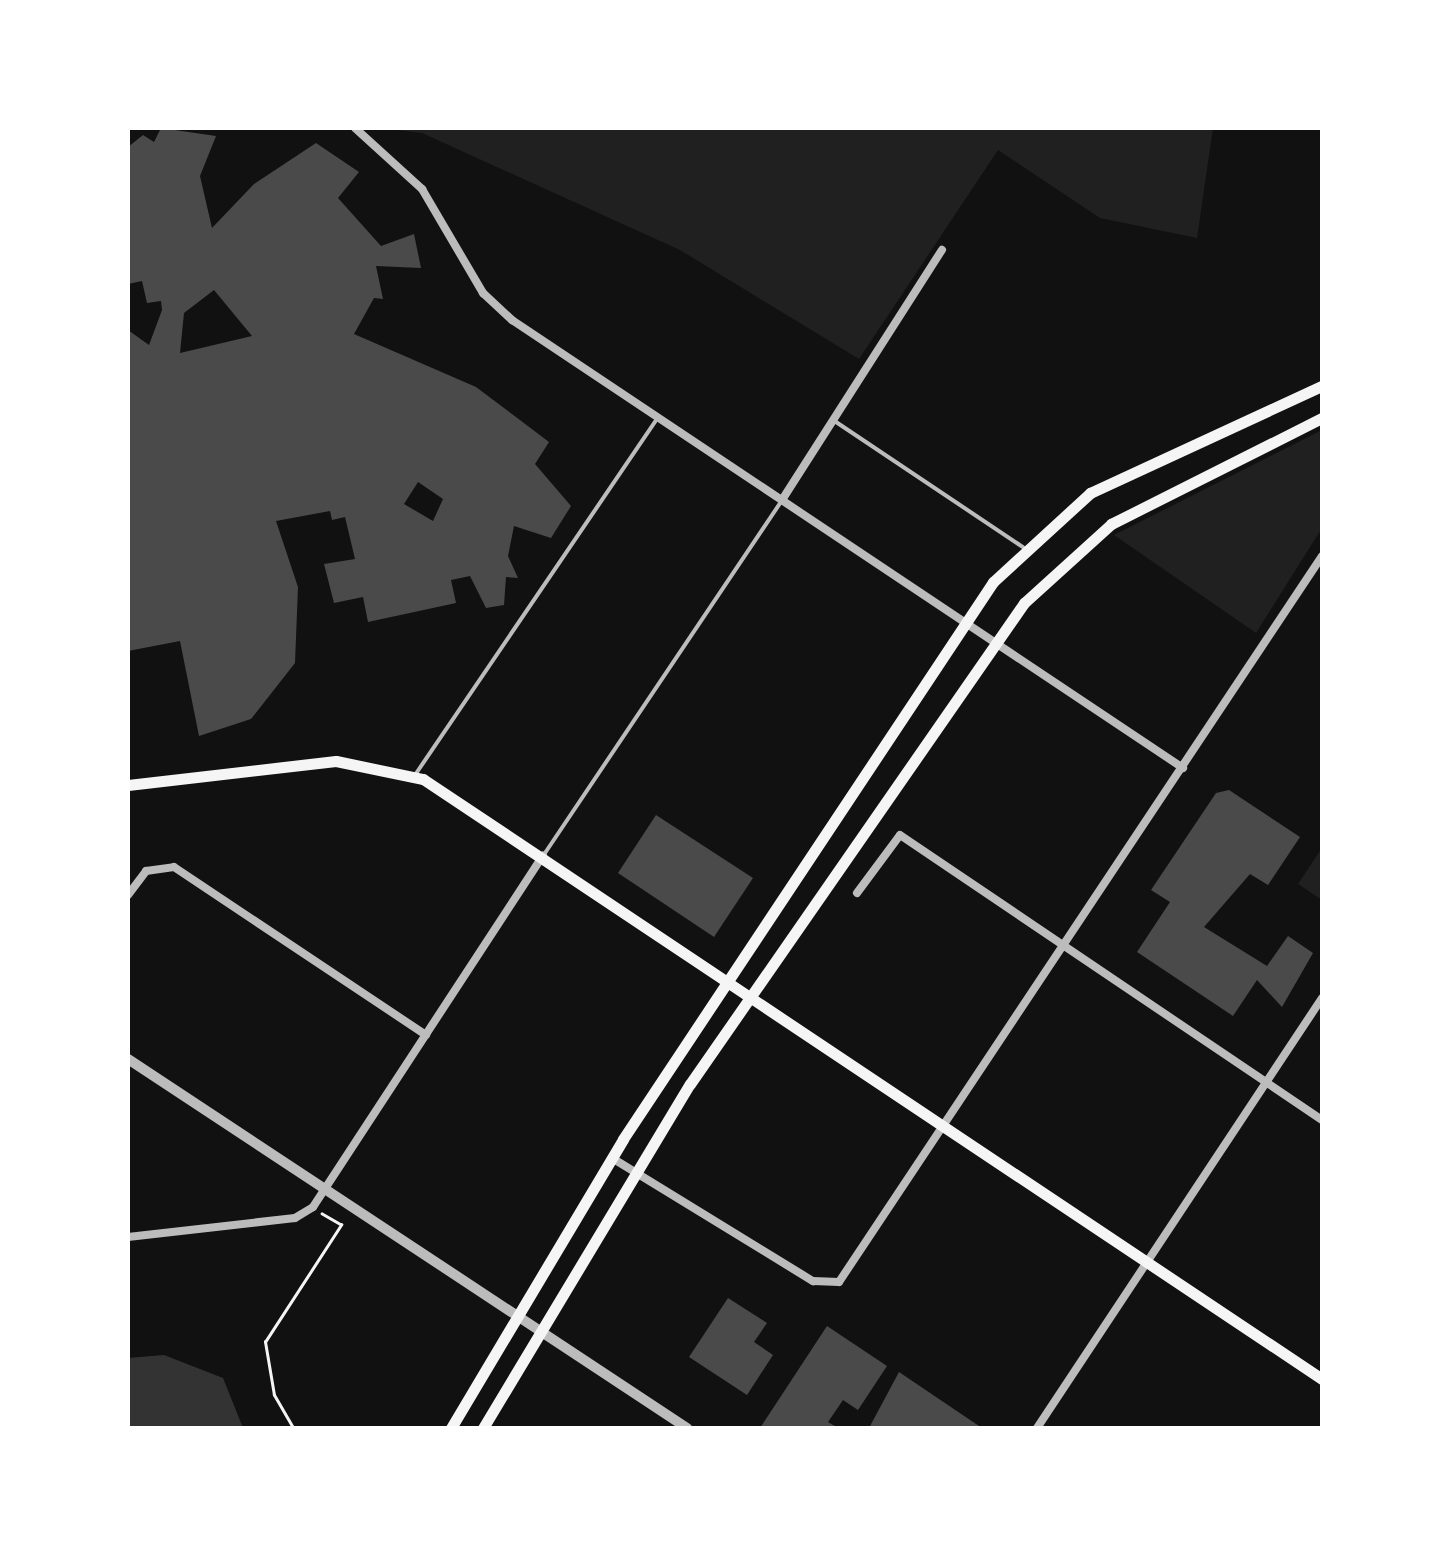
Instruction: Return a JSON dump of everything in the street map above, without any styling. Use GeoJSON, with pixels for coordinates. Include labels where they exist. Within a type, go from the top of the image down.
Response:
{"type":"FeatureCollection","features":[{"type":"Feature","properties":{"kind":"main road"},"geometry":{"type":"LineString","coordinates":[[451,1428],[518,1322],[612,1158],[729,977],[964,620],[1023,547],[1136,467],[1322,386]]}},
{"type":"Feature","properties":{"kind":"main road"},"geometry":{"type":"LineString","coordinates":[[483,1428],[634,1177],[754,992],[996,640],[1050,574],[1105,527],[1322,418]]}},
{"type":"Feature","properties":{"kind":"main road"},"geometry":{"type":"LineString","coordinates":[[128,785],[188,782],[336,762],[415,776],[754,992],[948,1128],[1322,1379]]}},
{"type":"Feature","properties":{"kind":"street"},"geometry":{"type":"LineString","coordinates":[[354,128],[422,189],[504,314],[1184,768]]}},
{"type":"Feature","properties":{"kind":"street"},"geometry":{"type":"LineString","coordinates":[[782,500],[942,250]]}},
{"type":"Feature","properties":{"kind":"street"},"geometry":{"type":"LineString","coordinates":[[612,1158],[634,1177],[830,1286],[860,1257],[948,1128],[1322,556]]}},
{"type":"Feature","properties":{"kind":"street"},"geometry":{"type":"LineString","coordinates":[[858,893],[900,835],[1322,1120]]}},
{"type":"Feature","properties":{"kind":"street"},"geometry":{"type":"LineString","coordinates":[[128,1237],[295,1218],[325,1190],[543,856]]}},
{"type":"Feature","properties":{"kind":"street"},"geometry":{"type":"LineString","coordinates":[[128,895],[157,865],[174,867],[426,1036]]}},
{"type":"Feature","properties":{"kind":"street"},"geometry":{"type":"LineString","coordinates":[[1037,1428],[1322,998]]}},
{"type":"Feature","properties":{"kind":"street"},"geometry":{"type":"LineString","coordinates":[[128,1059],[518,1322],[686,1428]]}},
{"type":"Feature","properties":{"kind":"lane"},"geometry":{"type":"LineString","coordinates":[[415,776],[659,416]]}},
{"type":"Feature","properties":{"kind":"lane"},"geometry":{"type":"LineString","coordinates":[[832,419],[1023,547]]}},
{"type":"Feature","properties":{"kind":"lane"},"geometry":{"type":"LineString","coordinates":[[543,856],[782,500]]}},
{"type":"Feature","properties":{"kind":"path"},"geometry":{"type":"LineString","coordinates":[[293,1428],[274,1395],[265,1342],[341,1225],[324,1215]]}},
{"type":"Feature","properties":{"kind":"shaded area"},"geometry":{"type":"Polygon","coordinates":[[[381,128],[1213,128],[1197,238],[1100,218],[998,150],[859,359],[680,250],[422,133],[381,128]]]}},
{"type":"Feature","properties":{"kind":"shaded area"},"geometry":{"type":"Polygon","coordinates":[[[1322,430],[1322,528],[1256,633],[1114,535],[1322,430]]]}},
{"type":"Feature","properties":{"kind":"shaded area"},"geometry":{"type":"Polygon","coordinates":[[[1322,848],[1322,900],[1298,884],[1322,848]]]}},
{"type":"Feature","properties":{"kind":"shaded area"},"geometry":{"type":"Polygon","coordinates":[[[164,1355],[223,1378],[243,1428],[128,1428],[128,1358],[164,1355]]]}},
{"type":"Feature","properties":{"kind":"building"},"geometry":{"type":"Polygon","coordinates":[[[161,128],[216,136],[200,176],[212,228],[254,184],[316,143],[359,172],[338,198],[381,246],[414,234],[421,268],[376,266],[383,299],[374,298],[354,334],[476,387],[549,442],[535,464],[571,506],[551,538],[514,526],[508,556],[518,578],[506,577],[504,605],[486,608],[470,576],[451,580],[456,603],[368,622],[363,597],[334,603],[324,564],[355,559],[345,517],[332,520],[330,511],[276,521],[298,587],[295,663],[251,719],[199,736],[180,641],[128,651],[128,330],[149,345],[162,310],[161,301],[147,303],[142,281],[128,284],[128,147],[143,135],[154,142],[161,128]],[[214,290],[184,313],[180,353],[252,336],[214,290]],[[418,482],[404,504],[433,521],[443,499],[418,482]]]}},
{"type":"Feature","properties":{"kind":"building"},"geometry":{"type":"Polygon","coordinates":[[[1229,790],[1300,837],[1268,885],[1250,874],[1204,927],[1267,966],[1288,936],[1313,953],[1282,1007],[1257,980],[1233,1016],[1137,952],[1170,902],[1151,890],[1216,793],[1229,790]]]}},
{"type":"Feature","properties":{"kind":"building"},"geometry":{"type":"Polygon","coordinates":[[[656,815],[753,878],[714,937],[618,873],[656,815]]]}},
{"type":"Feature","properties":{"kind":"building"},"geometry":{"type":"Polygon","coordinates":[[[728,1298],[767,1323],[754,1342],[773,1355],[747,1395],[689,1357],[728,1298]]]}},
{"type":"Feature","properties":{"kind":"building"},"geometry":{"type":"Polygon","coordinates":[[[827,1326],[887,1366],[858,1410],[843,1400],[828,1422],[838,1428],[760,1428],[827,1326]]]}},
{"type":"Feature","properties":{"kind":"building"},"geometry":{"type":"Polygon","coordinates":[[[899,1372],[982,1428],[869,1428],[899,1372]]]}}]}
